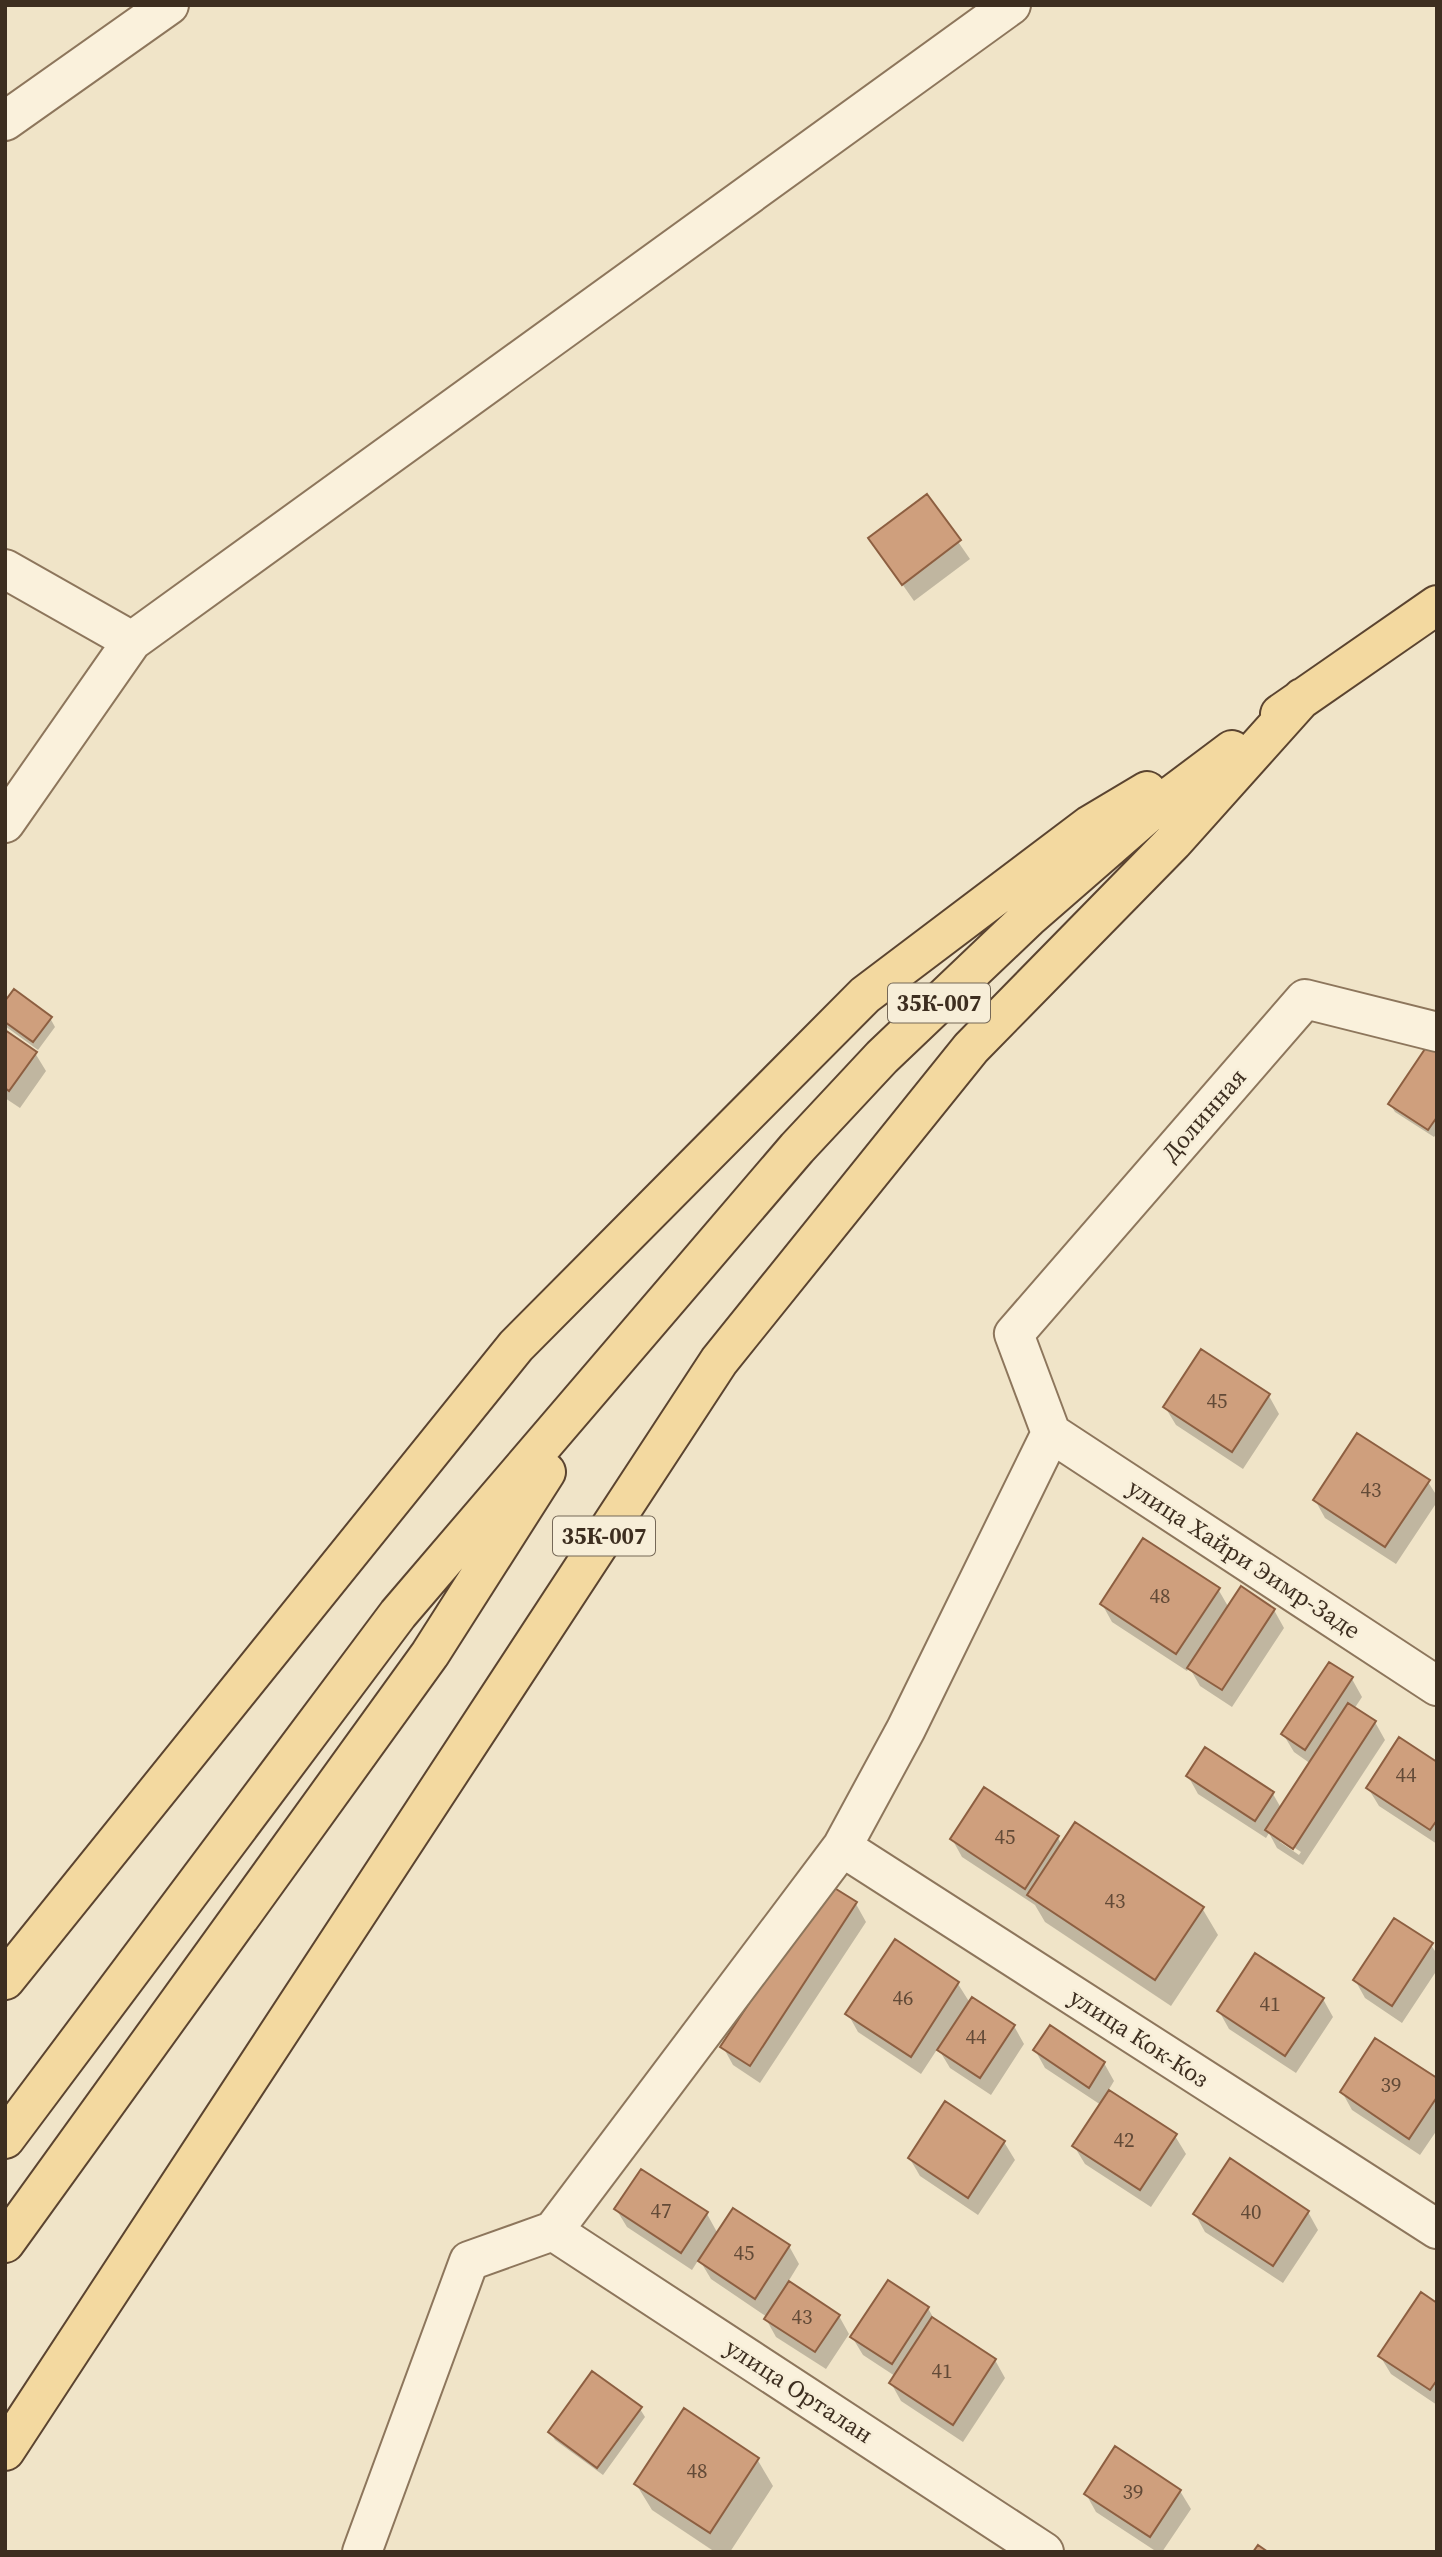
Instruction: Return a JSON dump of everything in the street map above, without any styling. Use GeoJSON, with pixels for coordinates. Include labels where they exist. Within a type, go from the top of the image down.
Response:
{"type":"FeatureCollection","features":[{"type":"Feature","properties":{"kind":"main road","name":"35К-007"},"geometry":{"type":"LineString","coordinates":[[5,2139],[398,1614],[797,1148],[882,1057],[1028,918],[1152,810],[1302,698],[1437,605]]}},
{"type":"Feature","properties":{"kind":"main road","name":"35К-007"},"geometry":{"type":"LineString","coordinates":[[5,1980],[516,1346],[865,995],[1090,825],[1302,698]]}},
{"type":"Feature","properties":{"kind":"main road","name":"35К-007"},"geometry":{"type":"LineString","coordinates":[[5,2451],[719,1361],[971,1048],[1173,842],[1302,698]]}},
{"type":"Feature","properties":{"kind":"main road","name":"35К-007"},"geometry":{"type":"LineString","coordinates":[[5,2243],[430,1654],[621,1355]]}},
{"type":"Feature","properties":{"kind":"street"},"geometry":{"type":"LineString","coordinates":[[5,121],[169,5]]}},
{"type":"Feature","properties":{"kind":"street"},"geometry":{"type":"LineString","coordinates":[[5,823],[132,641],[1012,5]]}},
{"type":"Feature","properties":{"kind":"street"},"geometry":{"type":"LineString","coordinates":[[5,569],[132,641]]}},
{"type":"Feature","properties":{"kind":"street","name":"Долинная"},"geometry":{"type":"LineString","coordinates":[[1051,1433],[1014,1334],[1305,999],[1437,1032]]}},
{"type":"Feature","properties":{"kind":"street"},"geometry":{"type":"LineString","coordinates":[[362,2552],[469,2261],[553,2231],[842,1847],[906,1729],[1051,1433]]}},
{"type":"Feature","properties":{"kind":"street","name":"улица Хайри Эимр-Заде"},"geometry":{"type":"LineString","coordinates":[[1051,1433],[1437,1686]]}},
{"type":"Feature","properties":{"kind":"street","name":"улица Кок-Коз"},"geometry":{"type":"LineString","coordinates":[[842,1847],[1437,2229]]}},
{"type":"Feature","properties":{"kind":"street","name":"улица Орталан"},"geometry":{"type":"LineString","coordinates":[[553,2231],[1044,2552]]}},
{"type":"Feature","properties":{"kind":"building"},"geometry":{"type":"Polygon","coordinates":[[[927,494],[961,540],[902,585],[868,538],[927,494]]]}},
{"type":"Feature","properties":{"kind":"building"},"geometry":{"type":"Polygon","coordinates":[[[14,989],[52,1017],[33,1042],[5,1022],[5,1001],[14,989]]]}},
{"type":"Feature","properties":{"kind":"building"},"geometry":{"type":"Polygon","coordinates":[[[5,1030],[37,1052],[9,1091],[5,1088],[5,1030]]]}},
{"type":"Feature","properties":{"kind":"building"},"geometry":{"type":"Polygon","coordinates":[[[1433,1037],[1437,1039],[1437,1117],[1428,1130],[1388,1104],[1433,1037]]]}},
{"type":"Feature","properties":{"kind":"building"},"geometry":{"type":"Polygon","coordinates":[[[1201,1349],[1270,1394],[1232,1452],[1163,1407],[1201,1349]]]}},
{"type":"Feature","properties":{"kind":"building"},"geometry":{"type":"Polygon","coordinates":[[[1357,1433],[1430,1480],[1385,1547],[1313,1500],[1357,1433]]]}},
{"type":"Feature","properties":{"kind":"building"},"geometry":{"type":"Polygon","coordinates":[[[1143,1538],[1220,1588],[1176,1654],[1100,1604],[1143,1538]]]}},
{"type":"Feature","properties":{"kind":"building"},"geometry":{"type":"Polygon","coordinates":[[[1241,1586],[1275,1609],[1222,1690],[1187,1668],[1241,1586]]]}},
{"type":"Feature","properties":{"kind":"building"},"geometry":{"type":"Polygon","coordinates":[[[1329,1662],[1353,1677],[1305,1750],[1281,1734],[1329,1662]]]}},
{"type":"Feature","properties":{"kind":"building"},"geometry":{"type":"Polygon","coordinates":[[[1348,1703],[1376,1721],[1293,1849],[1265,1830],[1348,1703]]]}},
{"type":"Feature","properties":{"kind":"building"},"geometry":{"type":"Polygon","coordinates":[[[1399,1737],[1437,1762],[1437,1820],[1430,1830],[1366,1788],[1399,1737]]]}},
{"type":"Feature","properties":{"kind":"building"},"geometry":{"type":"Polygon","coordinates":[[[1205,1747],[1274,1792],[1255,1821],[1186,1776],[1205,1747]]]}},
{"type":"Feature","properties":{"kind":"building"},"geometry":{"type":"Polygon","coordinates":[[[984,1787],[1059,1836],[1025,1889],[950,1839],[984,1787]]]}},
{"type":"Feature","properties":{"kind":"building"},"geometry":{"type":"Polygon","coordinates":[[[1075,1822],[1204,1907],[1155,1980],[1027,1895],[1075,1822]]]}},
{"type":"Feature","properties":{"kind":"building"},"geometry":{"type":"Polygon","coordinates":[[[828,1884],[857,1902],[750,2066],[720,2047],[828,1884]]]}},
{"type":"Feature","properties":{"kind":"building"},"geometry":{"type":"Polygon","coordinates":[[[1394,1918],[1433,1943],[1392,2006],[1353,1980],[1394,1918]]]}},
{"type":"Feature","properties":{"kind":"building"},"geometry":{"type":"Polygon","coordinates":[[[895,1939],[959,1982],[911,2057],[845,2014],[895,1939]]]}},
{"type":"Feature","properties":{"kind":"building"},"geometry":{"type":"Polygon","coordinates":[[[1255,1953],[1324,1998],[1285,2056],[1217,2011],[1255,1953]]]}},
{"type":"Feature","properties":{"kind":"building"},"geometry":{"type":"Polygon","coordinates":[[[972,1997],[1015,2025],[980,2078],[937,2050],[972,1997]]]}},
{"type":"Feature","properties":{"kind":"building"},"geometry":{"type":"Polygon","coordinates":[[[1050,2025],[1105,2062],[1089,2088],[1033,2050],[1050,2025]]]}},
{"type":"Feature","properties":{"kind":"building"},"geometry":{"type":"Polygon","coordinates":[[[1375,2038],[1437,2078],[1437,2097],[1409,2139],[1340,2092],[1375,2038]]]}},
{"type":"Feature","properties":{"kind":"building"},"geometry":{"type":"Polygon","coordinates":[[[1109,2090],[1177,2134],[1140,2190],[1072,2146],[1109,2090]]]}},
{"type":"Feature","properties":{"kind":"building"},"geometry":{"type":"Polygon","coordinates":[[[945,2101],[1005,2141],[968,2198],[908,2158],[945,2101]]]}},
{"type":"Feature","properties":{"kind":"building"},"geometry":{"type":"Polygon","coordinates":[[[1230,2158],[1309,2211],[1273,2266],[1193,2214],[1230,2158]]]}},
{"type":"Feature","properties":{"kind":"building"},"geometry":{"type":"Polygon","coordinates":[[[641,2169],[708,2212],[681,2253],[614,2209],[641,2169]]]}},
{"type":"Feature","properties":{"kind":"building"},"geometry":{"type":"Polygon","coordinates":[[[733,2208],[790,2245],[755,2299],[698,2261],[733,2208]]]}},
{"type":"Feature","properties":{"kind":"building"},"geometry":{"type":"Polygon","coordinates":[[[888,2280],[929,2307],[892,2364],[850,2337],[888,2280]]]}},
{"type":"Feature","properties":{"kind":"building"},"geometry":{"type":"Polygon","coordinates":[[[789,2281],[840,2315],[815,2352],[764,2319],[789,2281]]]}},
{"type":"Feature","properties":{"kind":"building"},"geometry":{"type":"Polygon","coordinates":[[[1421,2292],[1437,2303],[1437,2380],[1430,2390],[1378,2356],[1421,2292]]]}},
{"type":"Feature","properties":{"kind":"building"},"geometry":{"type":"Polygon","coordinates":[[[932,2317],[996,2359],[953,2425],[889,2383],[932,2317]]]}},
{"type":"Feature","properties":{"kind":"building"},"geometry":{"type":"Polygon","coordinates":[[[592,2371],[642,2407],[597,2468],[548,2432],[592,2371]]]}},
{"type":"Feature","properties":{"kind":"building"},"geometry":{"type":"Polygon","coordinates":[[[684,2408],[759,2458],[710,2533],[634,2484],[684,2408]]]}},
{"type":"Feature","properties":{"kind":"building"},"geometry":{"type":"Polygon","coordinates":[[[1115,2446],[1181,2490],[1150,2537],[1084,2494],[1115,2446]]]}},
{"type":"Feature","properties":{"kind":"building"},"geometry":{"type":"Polygon","coordinates":[[[1258,2545],[1268,2552],[1253,2552],[1258,2545]]]}}]}
